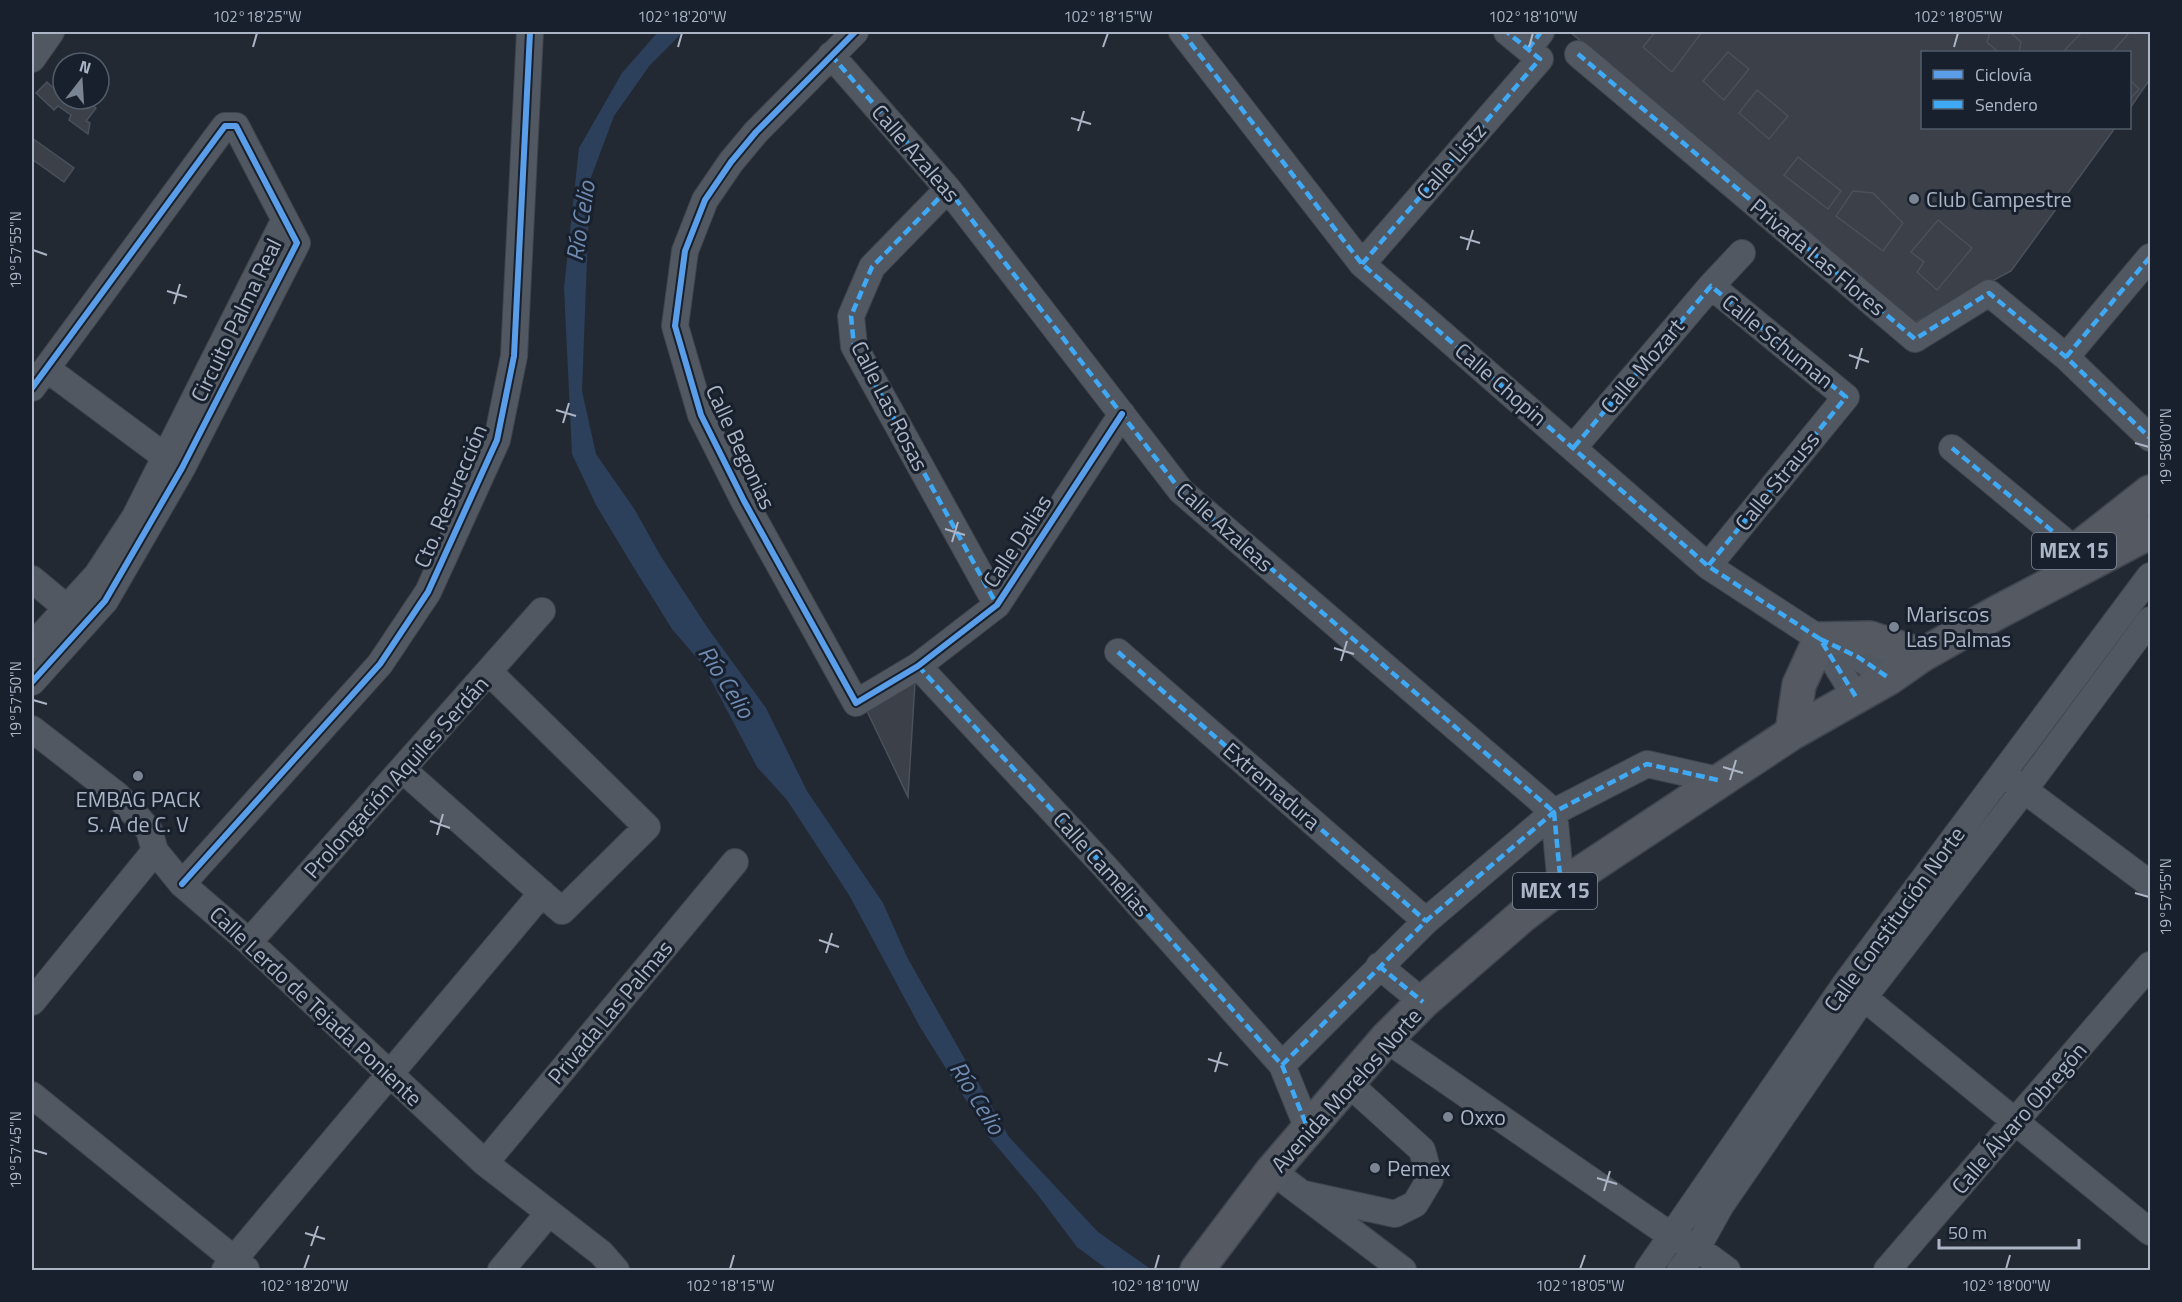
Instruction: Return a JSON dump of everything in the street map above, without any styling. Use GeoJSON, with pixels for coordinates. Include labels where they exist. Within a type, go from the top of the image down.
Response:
{"type":"FeatureCollection","features":[{"type":"Feature","properties":{"kind":"main road","name":"MEX 15"},"geometry":{"type":"LineString","coordinates":[[1998,612],[2151,492]]}},
{"type":"Feature","properties":{"kind":"main road","name":"MEX 15"},"geometry":{"type":"LineString","coordinates":[[1998,612],[2151,532]]}},
{"type":"Feature","properties":{"kind":"main road","name":"Avenida Morelos Norte"},"geometry":{"type":"LineString","coordinates":[[1197,1270],[1272,1171],[1386,1039],[1423,1002],[1522,916],[1561,886],[1718,780],[1792,733],[1998,612]]}},
{"type":"Feature","properties":{"kind":"main road"},"geometry":{"type":"LineString","coordinates":[[1792,733],[1799,685],[1820,639],[1870,638],[1923,655]]}},
{"type":"Feature","properties":{"kind":"street"},"geometry":{"type":"LineString","coordinates":[[32,59],[51,32]]}},
{"type":"Feature","properties":{"kind":"street","name":"Cto. Resurección"},"geometry":{"type":"LineString","coordinates":[[182,884],[380,664],[428,592],[497,440],[514,356],[530,32]]}},
{"type":"Feature","properties":{"kind":"street","name":"Calle Begonias"},"geometry":{"type":"LineString","coordinates":[[855,32],[756,132],[731,162],[705,200],[685,251],[675,327],[701,415],[744,501],[856,703]]}},
{"type":"Feature","properties":{"kind":"street","name":"Calle Chopin"},"geometry":{"type":"LineString","coordinates":[[1182,32],[1362,264],[1708,566],[1820,639],[1856,697]]}},
{"type":"Feature","properties":{"kind":"street"},"geometry":{"type":"LineString","coordinates":[[1507,32],[1536,46]]}},
{"type":"Feature","properties":{"kind":"street","name":"Calle Listz"},"geometry":{"type":"LineString","coordinates":[[1362,264],[1536,46]]}},
{"type":"Feature","properties":{"kind":"street","name":"Privada Las Flores"},"geometry":{"type":"LineString","coordinates":[[1578,54],[1915,339],[1989,293],[2066,357],[2151,438]]}},
{"type":"Feature","properties":{"kind":"street","name":"Calle Azaleas"},"geometry":{"type":"LineString","coordinates":[[831,55],[948,189],[1181,491],[1554,812]]}},
{"type":"Feature","properties":{"kind":"street","name":"Circuito Palma Real"},"geometry":{"type":"LineString","coordinates":[[32,682],[45,633],[76,616],[97,575],[174,463],[284,221],[236,126],[225,126],[39,379]]}},
{"type":"Feature","properties":{"kind":"street","name":"Calle Las Rosas"},"geometry":{"type":"LineString","coordinates":[[948,189],[872,267],[851,316],[854,346],[998,604]]}},
{"type":"Feature","properties":{"kind":"street","name":"Calle Mozart"},"geometry":{"type":"LineString","coordinates":[[1574,447],[1711,286],[1742,253]]}},
{"type":"Feature","properties":{"kind":"street"},"geometry":{"type":"LineString","coordinates":[[2066,357],[2151,257]]}},
{"type":"Feature","properties":{"kind":"street","name":"Calle Schuman"},"geometry":{"type":"LineString","coordinates":[[1711,286],[1846,397]]}},
{"type":"Feature","properties":{"kind":"street"},"geometry":{"type":"LineString","coordinates":[[39,379],[174,463]]}},
{"type":"Feature","properties":{"kind":"street","name":"Calle Strauss"},"geometry":{"type":"LineString","coordinates":[[1708,566],[1846,397]]}},
{"type":"Feature","properties":{"kind":"street","name":"Calle Dalias"},"geometry":{"type":"LineString","coordinates":[[856,703],[918,666],[998,604],[1122,414]]}},
{"type":"Feature","properties":{"kind":"street"},"geometry":{"type":"LineString","coordinates":[[1952,448],[2075,550]]}},
{"type":"Feature","properties":{"kind":"street","name":"Calle Constitución Norte"},"geometry":{"type":"LineString","coordinates":[[1680,1270],[1696,1248],[1855,990],[2001,773],[2151,576]]}},
{"type":"Feature","properties":{"kind":"street"},"geometry":{"type":"LineString","coordinates":[[32,579],[76,616]]}},
{"type":"Feature","properties":{"kind":"street","name":"Prolongación Aquiles Serdán"},"geometry":{"type":"LineString","coordinates":[[249,942],[542,611]]}},
{"type":"Feature","properties":{"kind":"street","name":"Calle Constitución Norte"},"geometry":{"type":"LineString","coordinates":[[1648,1270],[1855,990],[2024,790],[2151,620]]}},
{"type":"Feature","properties":{"kind":"street"},"geometry":{"type":"LineString","coordinates":[[1820,639],[1858,657],[1889,678]]}},
{"type":"Feature","properties":{"kind":"street","name":"Extremadura"},"geometry":{"type":"LineString","coordinates":[[1118,652],[1426,921]]}},
{"type":"Feature","properties":{"kind":"street","name":"Calle Camelias"},"geometry":{"type":"LineString","coordinates":[[918,666],[1106,868],[1282,1065],[1308,1130]]}},
{"type":"Feature","properties":{"kind":"street"},"geometry":{"type":"LineString","coordinates":[[403,770],[562,911],[646,827],[489,672]]}},
{"type":"Feature","properties":{"kind":"street","name":"Calle Lerdo de Tejada Poniente"},"geometry":{"type":"LineString","coordinates":[[32,729],[117,795],[149,830],[155,851],[182,884],[249,942],[485,1163],[601,1253],[616,1270]]}},
{"type":"Feature","properties":{"kind":"street"},"geometry":{"type":"LineString","coordinates":[[1282,1065],[1426,921],[1554,812],[1647,764],[1718,780]]}},
{"type":"Feature","properties":{"kind":"street"},"geometry":{"type":"LineString","coordinates":[[2001,773],[2151,884]]}},
{"type":"Feature","properties":{"kind":"street"},"geometry":{"type":"LineString","coordinates":[[1554,812],[1561,886]]}},
{"type":"Feature","properties":{"kind":"street"},"geometry":{"type":"LineString","coordinates":[[32,1002],[155,851]]}},
{"type":"Feature","properties":{"kind":"street","name":"Privada Las Palmas"},"geometry":{"type":"LineString","coordinates":[[485,1163],[735,862]]}},
{"type":"Feature","properties":{"kind":"street"},"geometry":{"type":"LineString","coordinates":[[32,1095],[236,1267],[389,1073],[542,893]]}},
{"type":"Feature","properties":{"kind":"street","name":"Calle Álvaro Obregón"},"geometry":{"type":"LineString","coordinates":[[1887,1270],[2151,965]]}},
{"type":"Feature","properties":{"kind":"street"},"geometry":{"type":"LineString","coordinates":[[1379,966],[1423,1002]]}},
{"type":"Feature","properties":{"kind":"street"},"geometry":{"type":"LineString","coordinates":[[1855,990],[2151,1232]]}},
{"type":"Feature","properties":{"kind":"street"},"geometry":{"type":"LineString","coordinates":[[1386,1039],[1673,1237],[1696,1248],[1727,1270]]}},
{"type":"Feature","properties":{"kind":"street"},"geometry":{"type":"LineString","coordinates":[[1304,1194],[1395,1214],[1415,1204],[1430,1179],[1422,1150],[1347,1082]]}},
{"type":"Feature","properties":{"kind":"street"},"geometry":{"type":"LineString","coordinates":[[1272,1171],[1403,1270]]}},
{"type":"Feature","properties":{"kind":"street"},"geometry":{"type":"LineString","coordinates":[[501,1270],[549,1214]]}},
{"type":"Feature","properties":{"kind":"water","name":"Río Celio"},"geometry":{"type":"Polygon","coordinates":[[[658,32],[683,32],[650,65],[614,116],[590,180],[582,391],[596,454],[635,510],[660,555],[707,627],[766,708],[807,791],[883,903],[907,957],[1009,1137],[1098,1232],[1152,1270],[1108,1270],[1077,1247],[1037,1194],[989,1137],[920,1027],[849,895],[787,800],[757,767],[703,665],[672,629],[634,568],[596,505],[572,454],[564,288],[579,148],[622,73],[658,32]]]}},
{"type":"Feature","properties":{"kind":"building","name":"Club Campestre"},"geometry":{"type":"Polygon","coordinates":[[[1570,32],[2150,32],[2150,79],[2131,107],[2131,51],[1921,51],[1921,129],[2114,129],[2011,271],[1912,324],[1570,32]]]}},
{"type":"Feature","properties":{"kind":"building"},"geometry":{"type":"Polygon","coordinates":[[[1655,32],[1702,32],[1672,72],[1643,47],[1655,32]]]}},
{"type":"Feature","properties":{"kind":"building"},"geometry":{"type":"Polygon","coordinates":[[[1990,32],[2010,32],[2021,42],[2019,51],[1997,51],[1987,42],[1990,32]]]}},
{"type":"Feature","properties":{"kind":"building"},"geometry":{"type":"Polygon","coordinates":[[[2082,32],[2130,32],[2113,51],[2064,51],[2082,32]]]}},
{"type":"Feature","properties":{"kind":"building"},"geometry":{"type":"Polygon","coordinates":[[[1728,52],[1749,69],[1724,100],[1703,81],[1728,52]]]}},
{"type":"Feature","properties":{"kind":"building"},"geometry":{"type":"Polygon","coordinates":[[[2131,81],[2139,89],[2131,98],[2131,81]]]}},
{"type":"Feature","properties":{"kind":"building"},"geometry":{"type":"Polygon","coordinates":[[[47,82],[51,86],[51,107],[36,93],[47,82]]]}},
{"type":"Feature","properties":{"kind":"building"},"geometry":{"type":"Polygon","coordinates":[[[1757,90],[1788,116],[1769,139],[1739,113],[1757,90]]]}},
{"type":"Feature","properties":{"kind":"building"},"geometry":{"type":"Polygon","coordinates":[[[65,111],[94,111],[86,121],[90,123],[88,134],[69,120],[71,115],[65,111]]]}},
{"type":"Feature","properties":{"kind":"building"},"geometry":{"type":"Polygon","coordinates":[[[32,138],[74,168],[64,182],[32,159],[32,138]]]}},
{"type":"Feature","properties":{"kind":"building"},"geometry":{"type":"Polygon","coordinates":[[[1798,157],[1841,191],[1828,209],[1784,175],[1798,157]]]}},
{"type":"Feature","properties":{"kind":"building"},"geometry":{"type":"Polygon","coordinates":[[[1853,191],[1873,193],[1903,223],[1883,251],[1836,216],[1853,191]]]}},
{"type":"Feature","properties":{"kind":"building"},"geometry":{"type":"Polygon","coordinates":[[[1938,220],[1972,248],[1937,290],[1917,272],[1924,262],[1911,252],[1938,220]]]}},
{"type":"Feature","properties":{"kind":"building"},"geometry":{"type":"Polygon","coordinates":[[[915,682],[908,797],[867,711],[915,682]]]}},
{"type":"Feature","properties":{"kind":"marked path"},"geometry":{"type":"LineString","coordinates":[[1182,32],[1362,264],[1708,566],[1820,639],[1856,697]]}},
{"type":"Feature","properties":{"kind":"marked path"},"geometry":{"type":"LineString","coordinates":[[1362,264],[1540,59],[1507,32]]}},
{"type":"Feature","properties":{"kind":"marked path"},"geometry":{"type":"LineString","coordinates":[[1528,49],[1541,32]]}},
{"type":"Feature","properties":{"kind":"marked path"},"geometry":{"type":"LineString","coordinates":[[1578,54],[1915,339],[1989,293],[2066,357],[2150,438]]}},
{"type":"Feature","properties":{"kind":"marked path"},"geometry":{"type":"LineString","coordinates":[[831,55],[948,189],[1181,491],[1554,812]]}},
{"type":"Feature","properties":{"kind":"marked path"},"geometry":{"type":"LineString","coordinates":[[948,189],[872,267],[851,316],[854,346],[997,605]]}},
{"type":"Feature","properties":{"kind":"marked path"},"geometry":{"type":"LineString","coordinates":[[2066,357],[2150,257]]}},
{"type":"Feature","properties":{"kind":"marked path"},"geometry":{"type":"LineString","coordinates":[[1574,447],[1711,286],[1846,397],[1708,566]]}},
{"type":"Feature","properties":{"kind":"marked path"},"geometry":{"type":"LineString","coordinates":[[1952,448],[2075,550]]}},
{"type":"Feature","properties":{"kind":"marked path"},"geometry":{"type":"LineString","coordinates":[[1820,639],[1858,657],[1889,678]]}},
{"type":"Feature","properties":{"kind":"marked path"},"geometry":{"type":"LineString","coordinates":[[1118,652],[1426,921]]}},
{"type":"Feature","properties":{"kind":"marked path"},"geometry":{"type":"LineString","coordinates":[[918,666],[1106,868],[1282,1065],[1308,1129]]}},
{"type":"Feature","properties":{"kind":"marked path"},"geometry":{"type":"LineString","coordinates":[[1282,1065],[1426,921],[1554,812],[1647,764],[1718,780]]}},
{"type":"Feature","properties":{"kind":"marked path"},"geometry":{"type":"LineString","coordinates":[[1554,812],[1561,886]]}},
{"type":"Feature","properties":{"kind":"marked path"},"geometry":{"type":"LineString","coordinates":[[1379,966],[1423,1002]]}},
{"type":"Feature","properties":{"kind":"cycle path"},"geometry":{"type":"LineString","coordinates":[[182,884],[380,664],[428,592],[497,440],[514,356],[530,32]]}},
{"type":"Feature","properties":{"kind":"cycle path"},"geometry":{"type":"LineString","coordinates":[[855,32],[756,132],[731,162],[705,200],[685,251],[675,326],[701,415],[744,501],[856,703],[918,666],[997,605],[1122,414]]}},
{"type":"Feature","properties":{"kind":"cycle path"},"geometry":{"type":"LineString","coordinates":[[32,388],[225,126],[236,126],[297,243],[182,468],[105,601],[32,682]]}},
{"type":"Feature","properties":{"kind":"place","name":"Club Campestre"},"geometry":{"type":"Point","coordinates":[1914,199]}},
{"type":"Feature","properties":{"kind":"place","name":"Mariscos Las Palmas"},"geometry":{"type":"Point","coordinates":[1894,627]}},
{"type":"Feature","properties":{"kind":"place","name":"EMBAG PACK S. A de C. V"},"geometry":{"type":"Point","coordinates":[138,776]}},
{"type":"Feature","properties":{"kind":"place","name":"Oxxo"},"geometry":{"type":"Point","coordinates":[1448,1117]}},
{"type":"Feature","properties":{"kind":"place","name":"Pemex"},"geometry":{"type":"Point","coordinates":[1375,1168]}}]}
